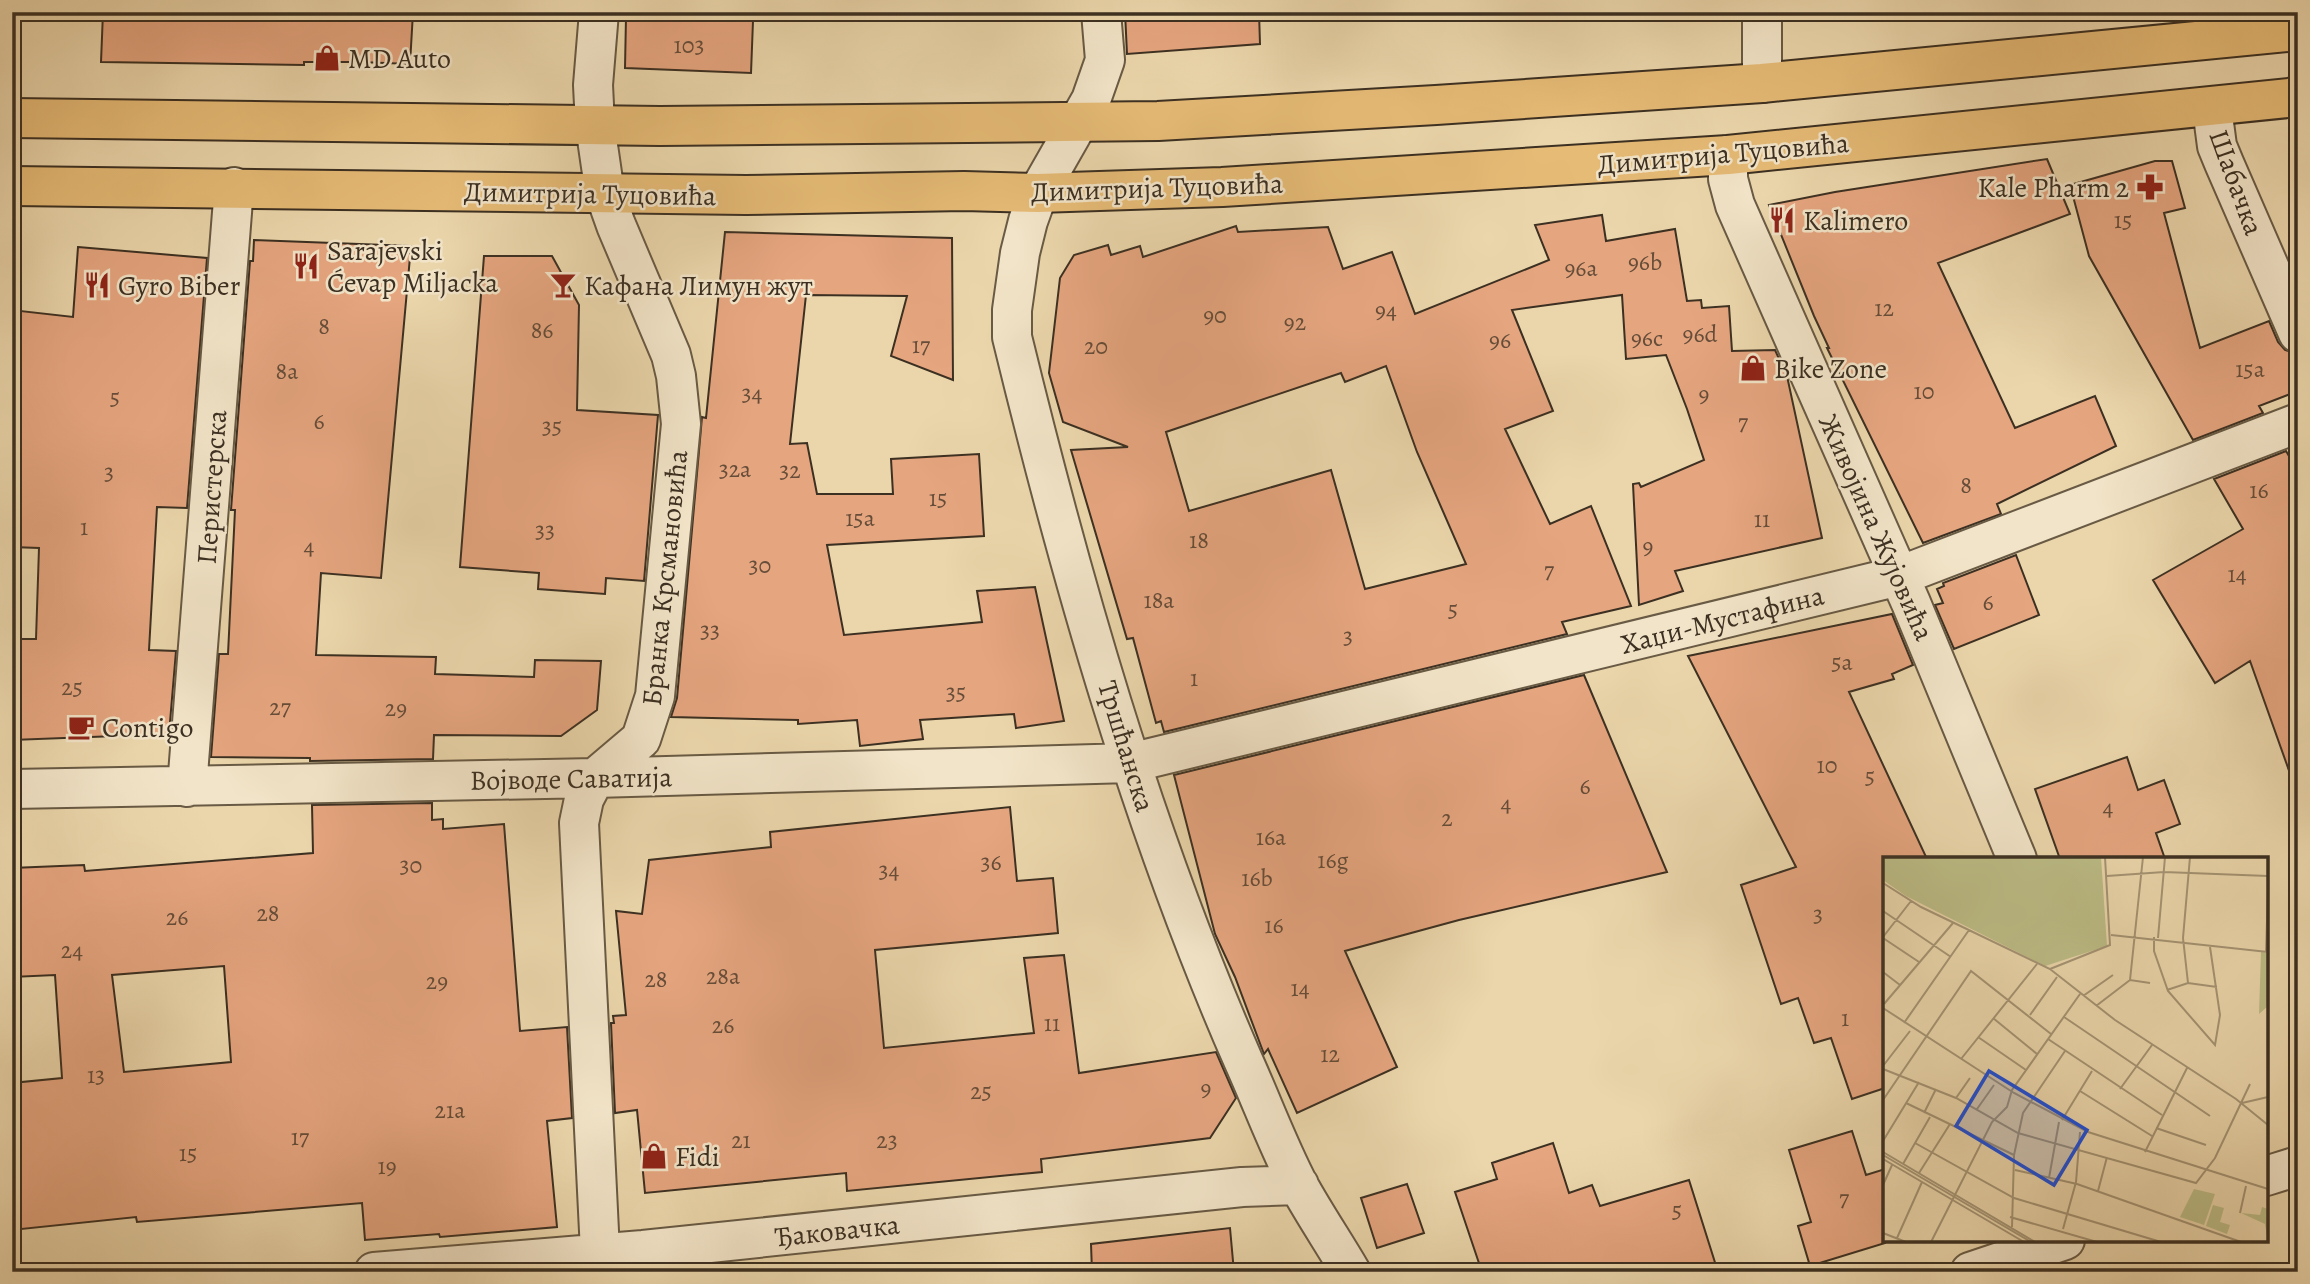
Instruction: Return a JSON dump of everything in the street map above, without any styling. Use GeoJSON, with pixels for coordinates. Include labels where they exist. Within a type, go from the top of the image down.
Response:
{"type":"FeatureCollection","features":[{"type":"Feature","properties":{"kind":"main road"},"geometry":{"type":"LineString","coordinates":[[12,118],[674,126],[1158,121],[1762,83],[2298,31]]}},
{"type":"Feature","properties":{"kind":"main road","name":"Димитрија Туцовића"},"geometry":{"type":"LineString","coordinates":[[12,186],[604,194],[1038,193],[1222,187],[1728,155],[2212,108],[2298,97]]}},
{"type":"Feature","properties":{"kind":"street","name":"Бранка Крсмановића"},"geometry":{"type":"LineString","coordinates":[[599,12],[593,85],[604,194],[671,355],[678,388],[681,424],[661,644],[655,696],[649,720],[641,739],[595,778],[581,809],[579,838],[600,1263]]}},
{"type":"Feature","properties":{"kind":"street","name":"Тршћанска"},"geometry":{"type":"LineString","coordinates":[[1101,12],[1105,60],[1091,100],[1038,193],[1020,253],[1012,310],[1012,337],[1075,576],[1130,763],[1214,996],[1299,1185],[1351,1272]]}},
{"type":"Feature","properties":{"kind":"street"},"geometry":{"type":"LineString","coordinates":[[1762,12],[1762,83]]}},
{"type":"Feature","properties":{"kind":"street","name":"Шабачка"},"geometry":{"type":"LineString","coordinates":[[2212,108],[2217,146],[2298,333]]}},
{"type":"Feature","properties":{"kind":"street","name":"Живојина Жујовића"},"geometry":{"type":"LineString","coordinates":[[1728,155],[1728,179],[1735,205],[1899,576],[2016,857]]}},
{"type":"Feature","properties":{"kind":"street","name":"Перистерска"},"geometry":{"type":"LineString","coordinates":[[187,786],[234,187]]}},
{"type":"Feature","properties":{"kind":"street","name":"Хаџи-Мустафина"},"geometry":{"type":"LineString","coordinates":[[1130,763],[1899,576],[2298,423]]}},
{"type":"Feature","properties":{"kind":"street","name":"Војводе Саватија"},"geometry":{"type":"LineString","coordinates":[[12,789],[595,778],[1130,763]]}},
{"type":"Feature","properties":{"kind":"street"},"geometry":{"type":"LineString","coordinates":[[2268,1175],[2298,1166]]}},
{"type":"Feature","properties":{"kind":"street","name":"Ђаковачка"},"geometry":{"type":"LineString","coordinates":[[374,1272],[600,1263],[1242,1187],[1299,1185]]}},
{"type":"Feature","properties":{"kind":"street"},"geometry":{"type":"LineString","coordinates":[[1969,1272],[2059,1242]]}},
{"type":"Feature","properties":{"kind":"building"},"geometry":{"type":"Polygon","coordinates":[[[103,12],[413,12],[410,64],[101,62],[103,12]]]}},
{"type":"Feature","properties":{"kind":"building"},"geometry":{"type":"Polygon","coordinates":[[[1125,12],[1259,12],[1260,44],[1127,54],[1125,12]]]}},
{"type":"Feature","properties":{"kind":"building"},"geometry":{"type":"Polygon","coordinates":[[[626,17],[753,21],[751,73],[625,68],[626,17]]]}},
{"type":"Feature","properties":{"kind":"building"},"geometry":{"type":"Polygon","coordinates":[[[2047,159],[2070,214],[1938,263],[2015,428],[2095,396],[2116,446],[1997,504],[2001,514],[1923,543],[1827,348],[1769,205],[2047,159]]]}},
{"type":"Feature","properties":{"kind":"building"},"geometry":{"type":"Polygon","coordinates":[[[2155,161],[2172,161],[2185,208],[2164,213],[2200,348],[2269,321],[2278,342],[2285,350],[2298,354],[2298,391],[2259,406],[2263,413],[2193,440],[2089,256],[2070,185],[2155,161]]]}},
{"type":"Feature","properties":{"kind":"building"},"geometry":{"type":"Polygon","coordinates":[[[1602,215],[1606,241],[1675,229],[1687,301],[1701,300],[1702,308],[1729,306],[1732,351],[1775,350],[1787,376],[1822,538],[1675,571],[1683,591],[1639,605],[1633,484],[1639,483],[1641,487],[1704,460],[1666,355],[1626,359],[1622,295],[1512,310],[1553,411],[1505,429],[1550,524],[1591,506],[1631,606],[1562,622],[1567,634],[1164,732],[1161,721],[1156,723],[1133,638],[1127,639],[1071,450],[1128,447],[1063,422],[1049,373],[1060,278],[1074,255],[1108,245],[1111,255],[1140,246],[1143,257],[1236,226],[1238,232],[1328,227],[1343,269],[1392,252],[1415,314],[1549,260],[1535,225],[1602,215]],[[1386,366],[1345,382],[1341,373],[1166,432],[1189,511],[1331,470],[1365,589],[1466,564],[1417,452],[1386,366]]]}},
{"type":"Feature","properties":{"kind":"building"},"geometry":{"type":"Polygon","coordinates":[[[725,232],[952,238],[953,380],[891,356],[907,296],[806,295],[790,444],[807,443],[817,494],[893,494],[891,459],[979,454],[984,536],[827,545],[844,635],[982,622],[977,591],[1035,587],[1064,721],[1016,728],[1014,714],[920,720],[923,739],[860,746],[857,720],[798,724],[798,720],[671,717],[677,698],[702,417],[706,418],[725,232]]]}},
{"type":"Feature","properties":{"kind":"building"},"geometry":{"type":"Polygon","coordinates":[[[254,240],[411,246],[381,578],[321,573],[316,655],[436,657],[435,674],[534,677],[535,660],[601,661],[597,710],[561,736],[434,735],[433,759],[310,761],[310,758],[211,757],[219,654],[228,654],[235,510],[231,510],[250,261],[253,261],[254,240]]]}},
{"type":"Feature","properties":{"kind":"building"},"geometry":{"type":"Polygon","coordinates":[[[78,247],[207,258],[187,508],[157,507],[149,650],[176,651],[169,734],[12,740],[12,639],[36,639],[39,548],[12,547],[12,310],[73,317],[78,247]]]}},
{"type":"Feature","properties":{"kind":"building"},"geometry":{"type":"Polygon","coordinates":[[[484,256],[552,256],[579,305],[577,410],[658,415],[644,581],[606,578],[605,594],[538,589],[539,573],[460,567],[484,256]]]}},
{"type":"Feature","properties":{"kind":"building"},"geometry":{"type":"Polygon","coordinates":[[[2286,451],[2298,471],[2298,779],[2292,779],[2250,661],[2215,683],[2153,580],[2243,529],[2214,479],[2286,451]]]}},
{"type":"Feature","properties":{"kind":"building"},"geometry":{"type":"Polygon","coordinates":[[[2016,555],[2039,615],[1954,649],[1935,605],[1943,603],[1937,589],[1944,586],[1943,583],[2016,555]]]}},
{"type":"Feature","properties":{"kind":"building"},"geometry":{"type":"Polygon","coordinates":[[[1892,614],[1913,665],[1892,674],[1894,679],[1849,692],[1926,857],[1883,857],[1883,1089],[1852,1099],[1831,1038],[1814,1043],[1798,998],[1781,1004],[1741,885],[1796,867],[1688,656],[1892,614]]]}},
{"type":"Feature","properties":{"kind":"building"},"geometry":{"type":"Polygon","coordinates":[[[1584,675],[1667,872],[1459,920],[1345,951],[1397,1067],[1297,1113],[1268,1049],[1264,1054],[1235,977],[1215,934],[1174,775],[1584,675]]]}},
{"type":"Feature","properties":{"kind":"building"},"geometry":{"type":"Polygon","coordinates":[[[2127,757],[2138,790],[2164,780],[2180,824],[2156,833],[2164,857],[2059,857],[2035,789],[2127,757]]]}},
{"type":"Feature","properties":{"kind":"building"},"geometry":{"type":"Polygon","coordinates":[[[432,803],[432,820],[443,819],[443,829],[504,824],[520,1031],[567,1027],[572,1118],[547,1121],[557,1227],[365,1240],[362,1203],[137,1222],[136,1217],[12,1230],[12,1083],[62,1078],[55,975],[12,977],[12,868],[84,865],[85,871],[313,853],[312,805],[432,803]],[[224,966],[112,975],[124,1072],[231,1062],[224,966]]]}},
{"type":"Feature","properties":{"kind":"building"},"geometry":{"type":"Polygon","coordinates":[[[1010,807],[1017,881],[1053,878],[1058,933],[875,950],[884,1048],[1034,1033],[1024,958],[1064,955],[1079,1073],[1216,1052],[1236,1098],[1210,1138],[1041,1159],[1042,1172],[847,1191],[846,1173],[645,1193],[637,1110],[615,1113],[611,1023],[614,1023],[613,1016],[626,1015],[616,911],[642,914],[649,860],[771,847],[770,832],[1010,807]]]}},
{"type":"Feature","properties":{"kind":"building"},"geometry":{"type":"Polygon","coordinates":[[[1852,1131],[1866,1175],[1883,1170],[1885,1243],[1810,1266],[1798,1226],[1811,1222],[1789,1150],[1852,1131]]]}},
{"type":"Feature","properties":{"kind":"building"},"geometry":{"type":"Polygon","coordinates":[[[1553,1143],[1569,1193],[1592,1185],[1600,1206],[1689,1180],[1718,1272],[1482,1272],[1455,1192],[1497,1179],[1492,1163],[1553,1143]]]}},
{"type":"Feature","properties":{"kind":"building"},"geometry":{"type":"Polygon","coordinates":[[[1407,1184],[1424,1233],[1377,1248],[1361,1198],[1407,1184]]]}},
{"type":"Feature","properties":{"kind":"building"},"geometry":{"type":"Polygon","coordinates":[[[1230,1228],[1234,1272],[1092,1272],[1091,1244],[1230,1228]]]}},
{"type":"Feature","properties":{"kind":"place","name":"MD Auto"},"geometry":{"type":"Point","coordinates":[327,58]}},
{"type":"Feature","properties":{"kind":"place","name":"Kale Pharm 2"},"geometry":{"type":"Point","coordinates":[2150,187]}},
{"type":"Feature","properties":{"kind":"place","name":"Kalimero"},"geometry":{"type":"Point","coordinates":[1782,220]}},
{"type":"Feature","properties":{"kind":"place","name":"Sarajevski Ćevap Miljacka"},"geometry":{"type":"Point","coordinates":[306,266]}},
{"type":"Feature","properties":{"kind":"place","name":"Gyro Biber"},"geometry":{"type":"Point","coordinates":[97,285]}},
{"type":"Feature","properties":{"kind":"place","name":"Кафана Лимун жут"},"geometry":{"type":"Point","coordinates":[563,285]}},
{"type":"Feature","properties":{"kind":"place","name":"Bike Zone"},"geometry":{"type":"Point","coordinates":[1753,368]}},
{"type":"Feature","properties":{"kind":"place","name":"Contigo"},"geometry":{"type":"Point","coordinates":[81,727]}},
{"type":"Feature","properties":{"kind":"place","name":"Fidi"},"geometry":{"type":"Point","coordinates":[654,1156]}}]}
